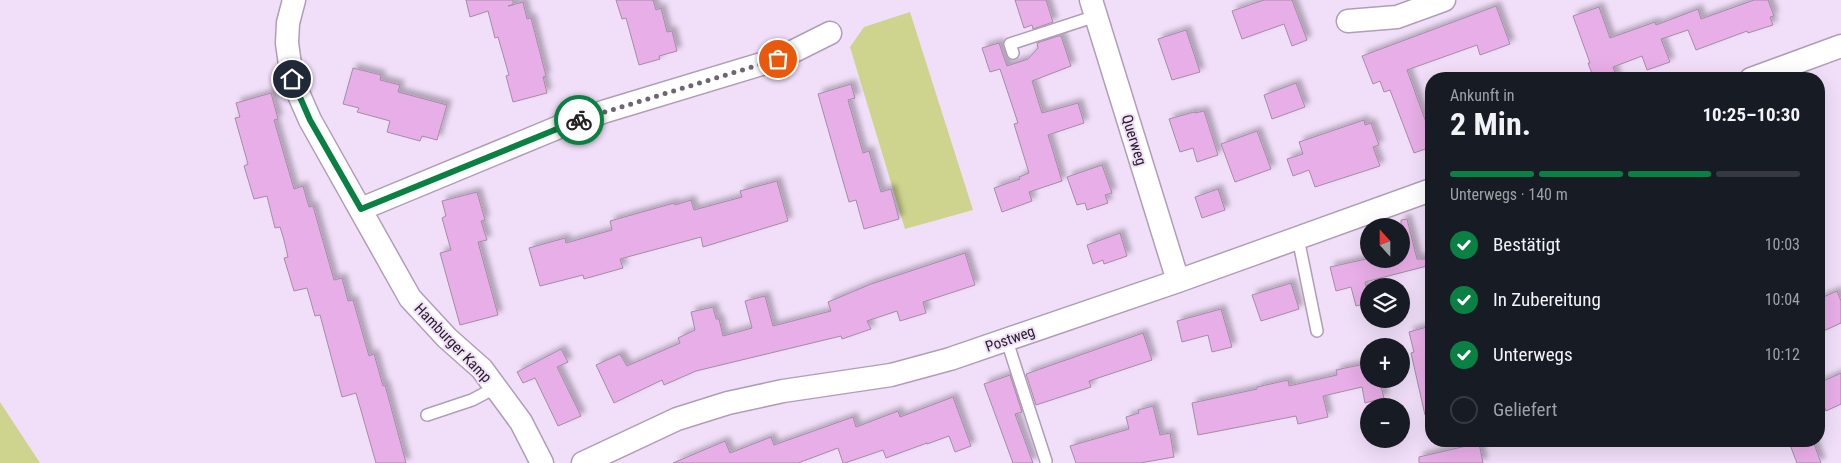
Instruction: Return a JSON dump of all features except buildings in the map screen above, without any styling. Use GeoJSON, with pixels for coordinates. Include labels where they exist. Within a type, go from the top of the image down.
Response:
{"type":"FeatureCollection","features":[{"type":"Feature","properties":{"kind":"street","name":"Hamburger Kamp"},"geometry":{"type":"LineString","coordinates":[[294,0],[288,23],[287,43],[292,79],[310,120],[410,298],[447,338],[482,369],[521,422],[542,463]]}},
{"type":"Feature","properties":{"kind":"street"},"geometry":{"type":"LineString","coordinates":[[1348,21],[1397,17],[1444,0]]}},
{"type":"Feature","properties":{"kind":"street","name":"Querweg"},"geometry":{"type":"LineString","coordinates":[[1094,8],[1178,281]]}},
{"type":"Feature","properties":{"kind":"street"},"geometry":{"type":"LineString","coordinates":[[361,209],[564,126],[606,111],[778,59],[830,33]]}},
{"type":"Feature","properties":{"kind":"street"},"geometry":{"type":"LineString","coordinates":[[1770,72],[1841,46]]}},
{"type":"Feature","properties":{"kind":"street","name":"Postweg"},"geometry":{"type":"LineString","coordinates":[[583,463],[677,419],[728,402],[784,391],[891,375],[950,359],[1178,281],[1425,192]]}},
{"type":"Feature","properties":{"kind":"lane"},"geometry":{"type":"LineString","coordinates":[[1012,53],[1010,44],[1094,8]]}},
{"type":"Feature","properties":{"kind":"lane"},"geometry":{"type":"LineString","coordinates":[[1298,238],[1317,331]]}},
{"type":"Feature","properties":{"kind":"lane"},"geometry":{"type":"LineString","coordinates":[[1007,340],[1046,461]]}},
{"type":"Feature","properties":{"kind":"lane"},"geometry":{"type":"LineString","coordinates":[[427,415],[472,400],[495,388]]}},
{"type":"Feature","properties":{"kind":"green space"},"geometry":{"type":"Polygon","coordinates":[[[910,12],[973,210],[905,229],[850,47],[864,27],[910,12]]]}},
{"type":"Feature","properties":{"kind":"green space"},"geometry":{"type":"Polygon","coordinates":[[[0,402],[40,463],[0,463],[0,402]]]}},
{"type":"Feature","properties":{"kind":"way so far"},"geometry":{"type":"LineString","coordinates":[[579,120],[778,59]]}},
{"type":"Feature","properties":{"kind":"route"},"geometry":{"type":"LineString","coordinates":[[292,79],[310,120],[361,209],[579,120]]}}]}
